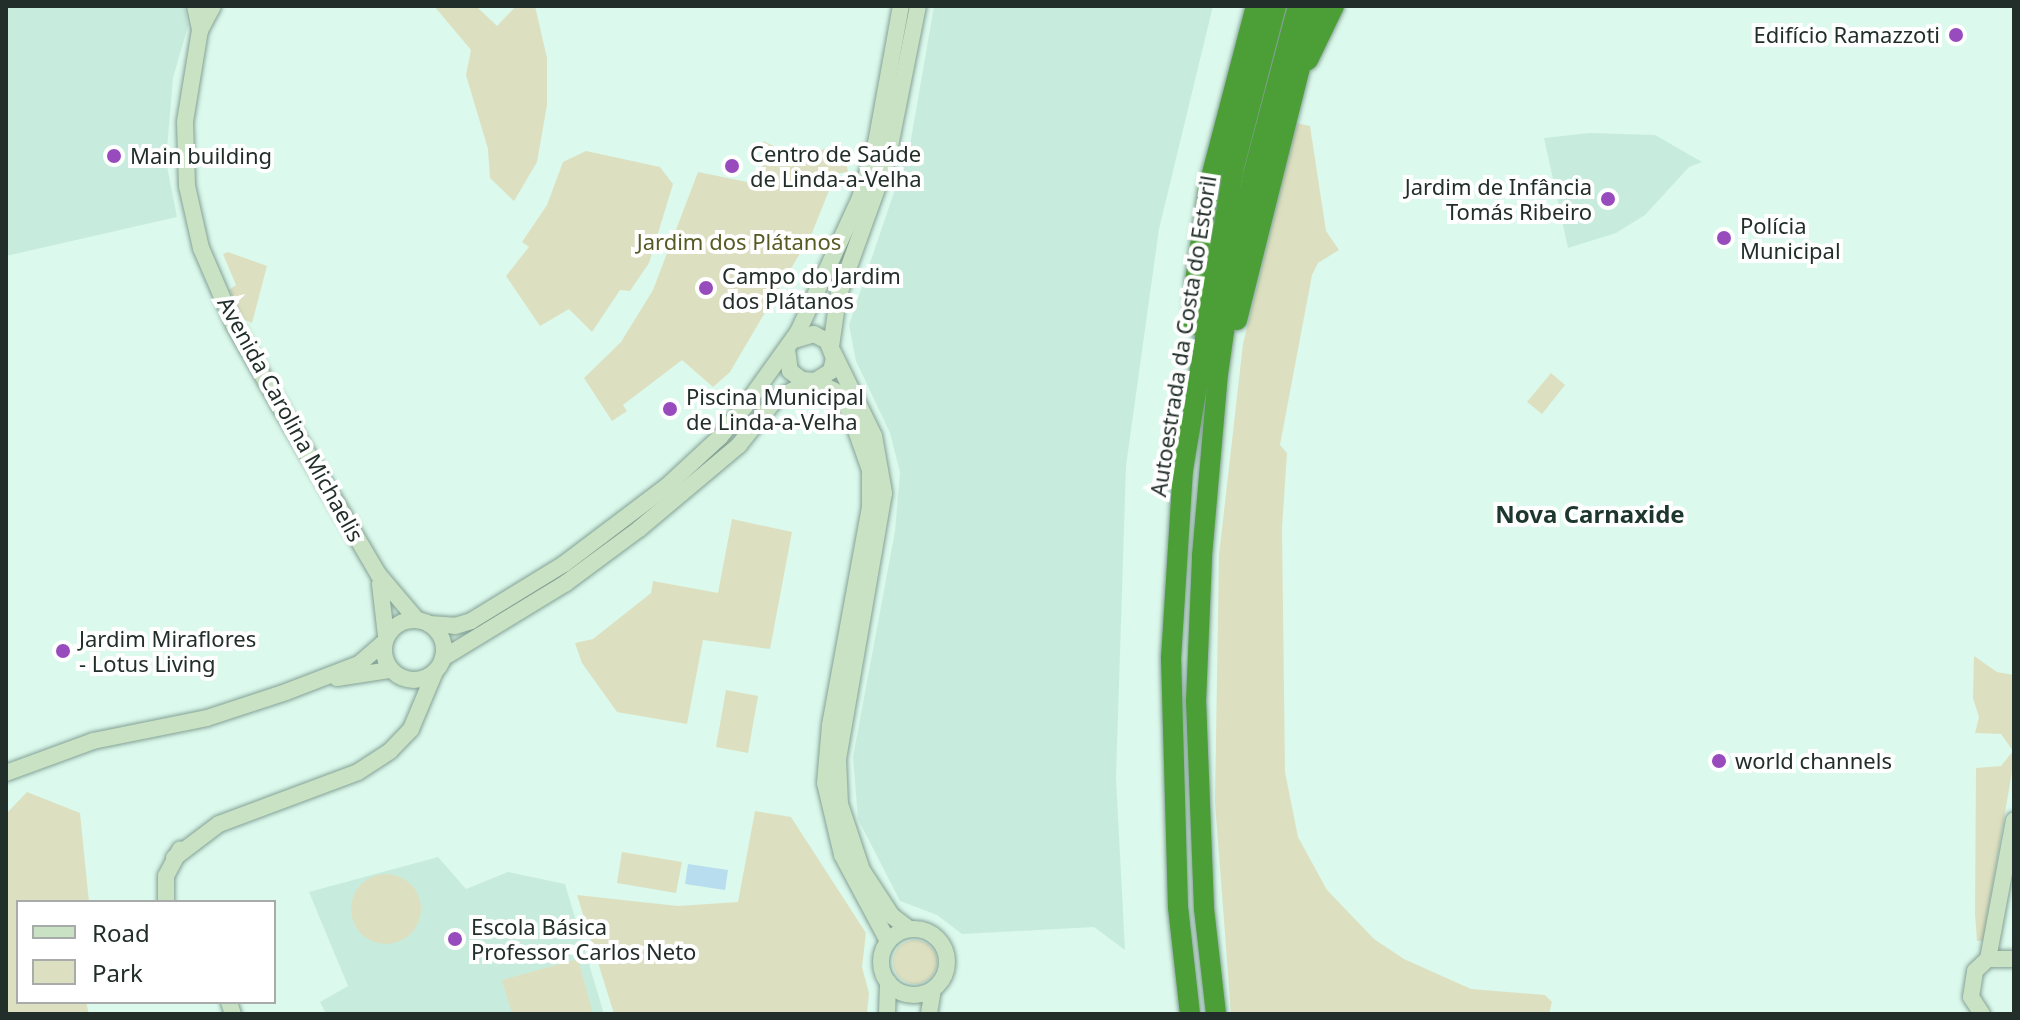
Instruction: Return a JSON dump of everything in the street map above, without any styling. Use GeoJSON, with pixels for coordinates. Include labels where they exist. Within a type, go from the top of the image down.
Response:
{"type":"FeatureCollection","features":[{"type":"Feature","properties":{"kind":"highway"},"geometry":{"type":"LineString","coordinates":[[1239,60],[1244,6]]}},
{"type":"Feature","properties":{"kind":"highway"},"geometry":{"type":"LineString","coordinates":[[1194,393],[1195,282],[1209,185],[1239,60],[1256,6]]}},
{"type":"Feature","properties":{"kind":"highway","name":"Autoestrada da Costa do Estoril"},"geometry":{"type":"LineString","coordinates":[[1190,1014],[1178,907],[1171,659],[1194,393],[1233,171],[1276,6]]}},
{"type":"Feature","properties":{"kind":"highway","name":"Autoestrada da Costa do Estoril"},"geometry":{"type":"LineString","coordinates":[[1216,1014],[1204,908],[1196,702],[1218,374],[1253,175],[1298,6]]}},
{"type":"Feature","properties":{"kind":"highway"},"geometry":{"type":"LineString","coordinates":[[1218,374],[1240,311],[1315,6]]}},
{"type":"Feature","properties":{"kind":"highway"},"geometry":{"type":"LineString","coordinates":[[1297,81],[1334,6]]}},
{"type":"Feature","properties":{"kind":"street","name":"Avenida Carolina Michaelis"},"geometry":{"type":"LineString","coordinates":[[195,6],[200,30]]}},
{"type":"Feature","properties":{"kind":"street","name":"Avenida Carolina Michaelis"},"geometry":{"type":"LineString","coordinates":[[213,6],[200,30],[186,108],[184,165],[201,248],[234,325],[376,571],[423,622]]}},
{"type":"Feature","properties":{"kind":"street"},"geometry":{"type":"LineString","coordinates":[[6,773],[93,741],[207,718],[316,681],[359,664],[399,623],[455,626],[471,621],[625,519],[720,437],[790,345],[866,180],[901,6]]}},
{"type":"Feature","properties":{"kind":"street"},"geometry":{"type":"LineString","coordinates":[[316,681],[398,675],[421,680],[439,665],[566,583],[639,529],[739,445],[776,399],[831,371],[838,297],[893,137],[918,6]]}},
{"type":"Feature","properties":{"kind":"street"},"geometry":{"type":"LineString","coordinates":[[790,345],[814,334],[832,349],[874,436],[884,493],[838,759],[840,804],[862,870],[892,916],[909,929],[931,933],[946,951],[945,975],[933,990],[929,1014]]}},
{"type":"Feature","properties":{"kind":"street"},"geometry":{"type":"LineString","coordinates":[[790,345],[790,371],[835,391],[847,405],[870,470],[870,507],[830,725],[825,783],[842,855],[888,941]]}},
{"type":"Feature","properties":{"kind":"street","name":"Avenida Carolina Michaelis"},"geometry":{"type":"LineString","coordinates":[[376,571],[388,620],[385,639]]}},
{"type":"Feature","properties":{"kind":"street"},"geometry":{"type":"LineString","coordinates":[[166,900],[166,876],[174,858],[219,824],[358,772],[401,741],[439,665],[442,638],[423,622]]}},
{"type":"Feature","properties":{"kind":"street"},"geometry":{"type":"LineString","coordinates":[[385,639],[410,712],[401,741]]}},
{"type":"Feature","properties":{"kind":"street"},"geometry":{"type":"LineString","coordinates":[[1982,1014],[1970,988],[1975,971],[1988,959],[2014,820]]}},
{"type":"Feature","properties":{"kind":"street"},"geometry":{"type":"LineString","coordinates":[[887,1014],[888,982],[881,957],[888,941],[909,929]]}},
{"type":"Feature","properties":{"kind":"street"},"geometry":{"type":"LineString","coordinates":[[1988,959],[2014,959]]}},
{"type":"Feature","properties":{"kind":"street"},"geometry":{"type":"LineString","coordinates":[[888,982],[914,995],[933,990]]}},
{"type":"Feature","properties":{"kind":"shaded area"},"geometry":{"type":"Polygon","coordinates":[[[6,6],[184,6],[188,26],[173,78],[166,161],[177,217],[6,256],[6,6]]]}},
{"type":"Feature","properties":{"kind":"shaded area"},"geometry":{"type":"Polygon","coordinates":[[[934,6],[1213,6],[1159,229],[1126,466],[1116,778],[1125,950],[1094,927],[962,934],[937,915],[900,901],[858,819],[853,757],[895,531],[900,472],[890,433],[856,361],[849,325],[910,145],[934,6]]]}},
{"type":"Feature","properties":{"kind":"shaded area","name":"Jardim de Infância Tomás Ribeiro"},"geometry":{"type":"Polygon","coordinates":[[[1590,133],[1655,135],[1702,162],[1689,167],[1645,215],[1616,233],[1568,248],[1544,138],[1590,133]]]}},
{"type":"Feature","properties":{"kind":"shaded area","name":"Escola Básica Professor Carlos Neto"},"geometry":{"type":"Polygon","coordinates":[[[438,857],[466,889],[508,872],[565,884],[604,1014],[326,1014],[320,1002],[348,986],[309,892],[438,857]]]}},
{"type":"Feature","properties":{"kind":"green space"},"geometry":{"type":"Polygon","coordinates":[[[434,6],[476,6],[497,26],[516,6],[535,6],[547,58],[547,105],[537,162],[514,201],[490,178],[488,149],[466,75],[471,50],[434,6]]]}},
{"type":"Feature","properties":{"kind":"green space"},"geometry":{"type":"Polygon","coordinates":[[[1296,123],[1310,126],[1326,231],[1339,250],[1318,263],[1312,275],[1280,445],[1287,453],[1282,528],[1285,772],[1298,837],[1327,890],[1374,939],[1404,959],[1471,989],[1545,995],[1552,1002],[1549,1014],[1231,1014],[1215,802],[1219,555],[1243,344],[1296,123]]]}},
{"type":"Feature","properties":{"kind":"green space","name":"Jardim dos Plátanos"},"geometry":{"type":"Polygon","coordinates":[[[763,141],[812,164],[819,151],[827,148],[830,158],[846,161],[848,172],[828,175],[830,188],[812,233],[730,372],[713,387],[682,360],[623,405],[627,411],[612,421],[584,378],[621,342],[653,290],[698,172],[762,185],[763,141]]]}},
{"type":"Feature","properties":{"kind":"green space","name":"Jardim dos Plátanos"},"geometry":{"type":"Polygon","coordinates":[[[586,151],[660,167],[673,184],[649,263],[630,291],[620,290],[592,332],[569,309],[540,326],[506,276],[529,247],[522,242],[547,205],[563,162],[586,151]]]}},
{"type":"Feature","properties":{"kind":"green space"},"geometry":{"type":"Polygon","coordinates":[[[228,252],[267,266],[252,323],[245,320],[229,290],[236,285],[223,254],[228,252]]]}},
{"type":"Feature","properties":{"kind":"green space"},"geometry":{"type":"Polygon","coordinates":[[[1551,373],[1565,385],[1542,414],[1527,402],[1551,373]]]}},
{"type":"Feature","properties":{"kind":"green space"},"geometry":{"type":"Polygon","coordinates":[[[732,519],[792,532],[770,649],[703,640],[687,724],[617,712],[582,663],[575,643],[593,639],[651,593],[653,581],[718,593],[732,519]]]}},
{"type":"Feature","properties":{"kind":"green space"},"geometry":{"type":"Polygon","coordinates":[[[1974,656],[1997,672],[2014,675],[2014,760],[1983,941],[1977,941],[1975,914],[1976,768],[2001,766],[2013,751],[2001,734],[1975,733],[1979,717],[1973,698],[1974,656]]]}},
{"type":"Feature","properties":{"kind":"green space"},"geometry":{"type":"Polygon","coordinates":[[[726,690],[758,696],[748,753],[716,747],[726,690]]]}},
{"type":"Feature","properties":{"kind":"green space"},"geometry":{"type":"Polygon","coordinates":[[[27,792],[80,813],[89,900],[16,900],[16,1004],[86,1004],[89,1014],[6,1014],[6,814],[27,792]]]}},
{"type":"Feature","properties":{"kind":"green space"},"geometry":{"type":"Polygon","coordinates":[[[755,811],[791,817],[866,933],[862,967],[869,993],[867,1014],[614,1014],[577,895],[678,906],[738,902],[755,811]]]}},
{"type":"Feature","properties":{"kind":"green space"},"geometry":{"type":"Polygon","coordinates":[[[622,852],[682,862],[676,893],[617,883],[622,852]]]}},
{"type":"Feature","properties":{"kind":"green space"},"geometry":{"type":"Polygon","coordinates":[[[386,874],[405,880],[415,890],[421,909],[415,928],[405,938],[386,944],[367,938],[357,928],[351,909],[357,890],[367,880],[386,874]]]}},
{"type":"Feature","properties":{"kind":"green space"},"geometry":{"type":"Polygon","coordinates":[[[915,940],[931,946],[937,962],[931,978],[915,984],[899,978],[893,962],[899,946],[915,940]]]}},
{"type":"Feature","properties":{"kind":"green space"},"geometry":{"type":"Polygon","coordinates":[[[578,959],[593,1014],[512,1014],[502,980],[578,959]]]}},
{"type":"Feature","properties":{"kind":"water"},"geometry":{"type":"Polygon","coordinates":[[[688,864],[728,870],[725,890],[685,884],[688,864]]]}},
{"type":"Feature","properties":{"kind":"place","name":"Edifício Ramazzoti"},"geometry":{"type":"Point","coordinates":[1956,35]}},
{"type":"Feature","properties":{"kind":"place","name":"Main building"},"geometry":{"type":"Point","coordinates":[114,156]}},
{"type":"Feature","properties":{"kind":"place","name":"Centro de Saúde de Linda-a-Velha"},"geometry":{"type":"Point","coordinates":[732,166]}},
{"type":"Feature","properties":{"kind":"place","name":"Jardim de Infância Tomás Ribeiro"},"geometry":{"type":"Point","coordinates":[1608,199]}},
{"type":"Feature","properties":{"kind":"place","name":"Polícia Municipal"},"geometry":{"type":"Point","coordinates":[1724,238]}},
{"type":"Feature","properties":{"kind":"place","name":"Campo do Jardim dos Plátanos"},"geometry":{"type":"Point","coordinates":[706,288]}},
{"type":"Feature","properties":{"kind":"place","name":"Piscina Municipal de Linda-a-Velha"},"geometry":{"type":"Point","coordinates":[670,409]}},
{"type":"Feature","properties":{"kind":"place","name":"Jardim Miraflores - Lotus Living"},"geometry":{"type":"Point","coordinates":[63,651]}},
{"type":"Feature","properties":{"kind":"place","name":"world channels"},"geometry":{"type":"Point","coordinates":[1719,761]}},
{"type":"Feature","properties":{"kind":"place","name":"Escola Básica Professor Carlos Neto"},"geometry":{"type":"Point","coordinates":[455,939]}},
{"type":"Feature","properties":{"kind":"district","name":"Nova Carnaxide"},"geometry":{"type":"Point","coordinates":[1590,514]}}]}
